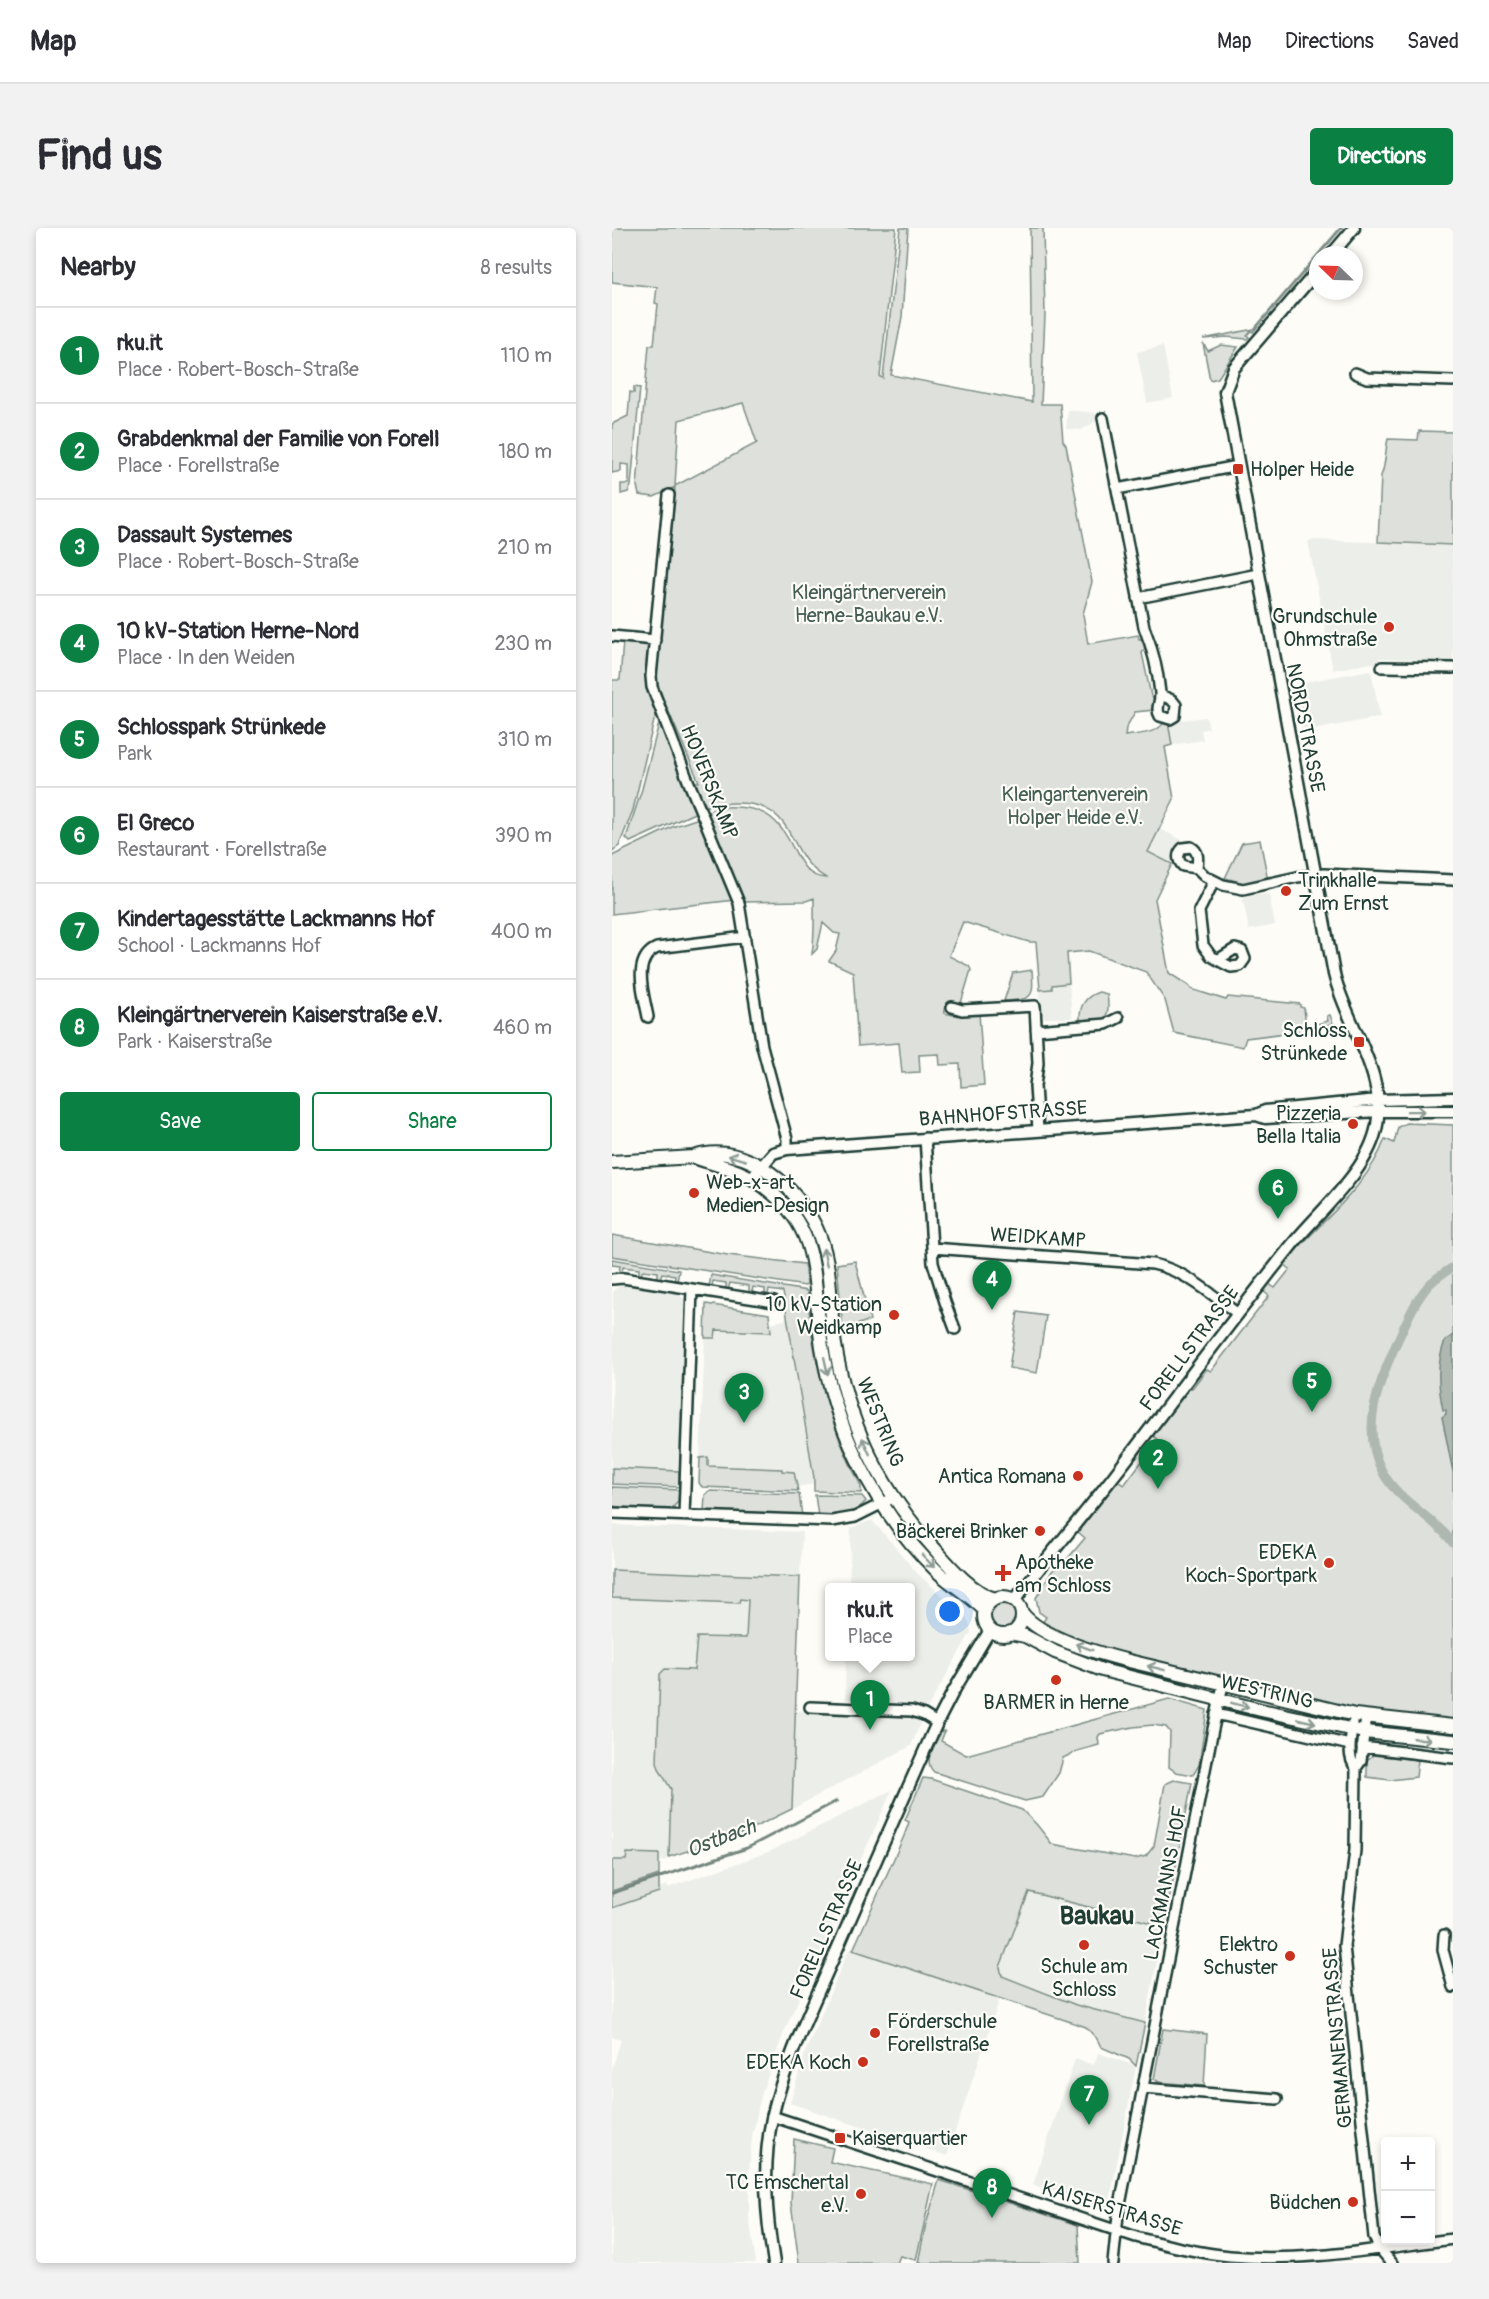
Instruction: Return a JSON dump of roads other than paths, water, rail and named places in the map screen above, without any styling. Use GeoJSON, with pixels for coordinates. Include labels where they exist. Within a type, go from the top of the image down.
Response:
{"type":"FeatureCollection","features":[{"type":"Feature","properties":{"kind":"main road"},"geometry":{"type":"LineString","coordinates":[[612,1162],[723,1154],[761,1167]]}},
{"type":"Feature","properties":{"kind":"main road","name":"WESTRING"},"geometry":{"type":"LineString","coordinates":[[694,1157],[732,1168],[752,1178],[777,1197],[796,1217],[808,1241],[813,1261],[823,1349],[833,1394],[849,1441],[888,1501],[948,1563],[980,1592],[995,1599]]}},
{"type":"Feature","properties":{"kind":"main road","name":"WESTRING"},"geometry":{"type":"LineString","coordinates":[[761,1167],[798,1198],[821,1239],[828,1271],[835,1345],[844,1389],[888,1501],[908,1540],[950,1583],[985,1611]]}},
{"type":"Feature","properties":{"kind":"main road"},"geometry":{"type":"LineString","coordinates":[[1005,1597],[1014,1601],[1022,1613],[1019,1625],[1010,1633],[1000,1635],[990,1630],[985,1621],[987,1606],[995,1599],[1005,1597]]}},
{"type":"Feature","properties":{"kind":"main road","name":"WESTRING"},"geometry":{"type":"LineString","coordinates":[[1022,1613],[1035,1627],[1098,1652],[1223,1685],[1360,1716],[1453,1726]]}},
{"type":"Feature","properties":{"kind":"main road","name":"WESTRING"},"geometry":{"type":"LineString","coordinates":[[1010,1633],[1025,1636],[1055,1652],[1102,1670],[1220,1700],[1358,1731],[1453,1741]]}},
{"type":"Feature","properties":{"kind":"street"},"geometry":{"type":"LineString","coordinates":[[1339,246],[1354,228]]}},
{"type":"Feature","properties":{"kind":"street","name":"NORDSTRASSE"},"geometry":{"type":"LineString","coordinates":[[1309,280],[1243,356],[1228,380],[1225,392],[1314,875],[1338,989],[1369,1067],[1378,1100],[1378,1111]]}},
{"type":"Feature","properties":{"kind":"street"},"geometry":{"type":"LineString","coordinates":[[1356,373],[1367,378],[1453,381]]}},
{"type":"Feature","properties":{"kind":"street"},"geometry":{"type":"LineString","coordinates":[[1103,418],[1138,598],[1161,695]]}},
{"type":"Feature","properties":{"kind":"street"},"geometry":{"type":"LineString","coordinates":[[1117,489],[1238,466]]}},
{"type":"Feature","properties":{"kind":"street","name":"HOVERSKAMP"},"geometry":{"type":"LineString","coordinates":[[669,495],[651,676],[654,695],[736,894],[762,1046],[787,1139],[787,1149]]}},
{"type":"Feature","properties":{"kind":"street"},"geometry":{"type":"LineString","coordinates":[[1138,598],[1258,574]]}},
{"type":"Feature","properties":{"kind":"street"},"geometry":{"type":"LineString","coordinates":[[612,636],[655,640]]}},
{"type":"Feature","properties":{"kind":"street"},"geometry":{"type":"LineString","coordinates":[[1382,667],[1453,668]]}},
{"type":"Feature","properties":{"kind":"street"},"geometry":{"type":"LineString","coordinates":[[1197,868],[1214,881],[1243,889],[1314,875],[1453,880]]}},
{"type":"Feature","properties":{"kind":"street"},"geometry":{"type":"LineString","coordinates":[[1214,881],[1199,911],[1203,945],[1211,956],[1220,959]]}},
{"type":"Feature","properties":{"kind":"street"},"geometry":{"type":"LineString","coordinates":[[648,1017],[641,966],[648,953],[657,948],[745,937]]}},
{"type":"Feature","properties":{"kind":"street"},"geometry":{"type":"LineString","coordinates":[[952,1007],[962,1010],[1035,1006],[1038,1063],[1035,1086],[1038,1130]]}},
{"type":"Feature","properties":{"kind":"street"},"geometry":{"type":"LineString","coordinates":[[1036,1030],[1106,1024],[1118,1018]]}},
{"type":"Feature","properties":{"kind":"street","name":"BAHNHOFSTRASSE"},"geometry":{"type":"LineString","coordinates":[[752,1178],[773,1154],[787,1149],[1256,1114],[1265,1111],[1378,1100],[1453,1098]]}},
{"type":"Feature","properties":{"kind":"street","name":"BAHNHOFSTRASSE"},"geometry":{"type":"LineString","coordinates":[[1256,1114],[1265,1118],[1378,1111],[1453,1111]]}},
{"type":"Feature","properties":{"kind":"street","name":"FORELLSTRASSE"},"geometry":{"type":"LineString","coordinates":[[1014,1601],[1292,1245],[1354,1174],[1372,1142],[1378,1111]]}},
{"type":"Feature","properties":{"kind":"street"},"geometry":{"type":"LineString","coordinates":[[926,1138],[933,1263],[955,1329]]}},
{"type":"Feature","properties":{"kind":"street","name":"WEIDKAMP"},"geometry":{"type":"LineString","coordinates":[[932,1248],[1153,1263],[1174,1270],[1190,1279],[1238,1314]]}},
{"type":"Feature","properties":{"kind":"street"},"geometry":{"type":"LineString","coordinates":[[612,1278],[774,1302]]}},
{"type":"Feature","properties":{"kind":"street"},"geometry":{"type":"LineString","coordinates":[[684,1516],[692,1289]]}},
{"type":"Feature","properties":{"kind":"street"},"geometry":{"type":"LineString","coordinates":[[612,1513],[832,1521],[855,1517],[888,1501]]}},
{"type":"Feature","properties":{"kind":"street","name":"FORELLSTRASSE"},"geometry":{"type":"LineString","coordinates":[[774,2263],[766,2188],[767,2150],[772,2116],[785,2074],[808,2016],[937,1723],[990,1630]]}},
{"type":"Feature","properties":{"kind":"street","name":"LACKMANNS HOF"},"geometry":{"type":"LineString","coordinates":[[1113,2263],[1115,2229],[1223,1685]]}},
{"type":"Feature","properties":{"kind":"street"},"geometry":{"type":"LineString","coordinates":[[810,1707],[912,1711],[937,1723]]}},
{"type":"Feature","properties":{"kind":"street","name":"WESTRING"},"geometry":{"type":"LineString","coordinates":[[1216,1714],[1350,1745]]}},
{"type":"Feature","properties":{"kind":"street","name":"GERMANENSTRASSE"},"geometry":{"type":"LineString","coordinates":[[1360,1716],[1358,1731],[1362,1747],[1360,1761],[1356,1768],[1355,1850],[1344,1947],[1374,2237],[1379,2248],[1392,2263]]}},
{"type":"Feature","properties":{"kind":"street","name":"GERMANENSTRASSE"},"geometry":{"type":"LineString","coordinates":[[1356,1768],[1351,1762],[1350,1745],[1358,1731]]}},
{"type":"Feature","properties":{"kind":"street"},"geometry":{"type":"LineString","coordinates":[[1362,1747],[1453,1758]]}},
{"type":"Feature","properties":{"kind":"street"},"geometry":{"type":"LineString","coordinates":[[1444,1935],[1443,1950],[1453,1987]]}},
{"type":"Feature","properties":{"kind":"street"},"geometry":{"type":"LineString","coordinates":[[1143,2088],[1277,2100]]}},
{"type":"Feature","properties":{"kind":"street","name":"KAISERSTRASSE"},"geometry":{"type":"LineString","coordinates":[[772,2116],[1164,2245],[1234,2257],[1282,2257],[1453,2239]]}},
{"type":"Feature","properties":{"kind":"waterway"},"geometry":{"type":"LineString","coordinates":[[1453,1267],[1428,1286],[1411,1313],[1378,1390],[1372,1423],[1376,1456],[1390,1484],[1445,1533],[1453,1543]]}},
{"type":"Feature","properties":{"kind":"waterway","name":"Ostbach"},"geometry":{"type":"LineString","coordinates":[[612,1893],[747,1848],[837,1801]]}},
{"type":"Feature","properties":{"kind":"place","name":"Holper Heide"},"geometry":{"type":"Point","coordinates":[1238,469]}},
{"type":"Feature","properties":{"kind":"place","name":"Grundschule Ohmstraße"},"geometry":{"type":"Point","coordinates":[1389,627]}},
{"type":"Feature","properties":{"kind":"place","name":"Trinkhalle Zum Ernst"},"geometry":{"type":"Point","coordinates":[1286,891]}},
{"type":"Feature","properties":{"kind":"place","name":"Schloss Strünkede"},"geometry":{"type":"Point","coordinates":[1359,1042]}},
{"type":"Feature","properties":{"kind":"place","name":"Pizzeria Bella Italia"},"geometry":{"type":"Point","coordinates":[1353,1124]}},
{"type":"Feature","properties":{"kind":"place","name":"Web-x-art Medien-Design"},"geometry":{"type":"Point","coordinates":[694,1193]}},
{"type":"Feature","properties":{"kind":"place","name":"El Greco"},"geometry":{"type":"Point","coordinates":[1278,1219]}},
{"type":"Feature","properties":{"kind":"place","name":"10 kV-Station Herne-Nord"},"geometry":{"type":"Point","coordinates":[992,1310]}},
{"type":"Feature","properties":{"kind":"place","name":"10 kV-Station Weidkamp"},"geometry":{"type":"Point","coordinates":[894,1315]}},
{"type":"Feature","properties":{"kind":"place","name":"Schlosspark Strünkede"},"geometry":{"type":"Point","coordinates":[1312,1412]}},
{"type":"Feature","properties":{"kind":"place","name":"Dassault Systemes"},"geometry":{"type":"Point","coordinates":[744,1423]}},
{"type":"Feature","properties":{"kind":"place","name":"Antica Romana"},"geometry":{"type":"Point","coordinates":[1078,1476]}},
{"type":"Feature","properties":{"kind":"place","name":"Grabdenkmal der Familie von Forell"},"geometry":{"type":"Point","coordinates":[1158,1489]}},
{"type":"Feature","properties":{"kind":"place","name":"Bäckerei Brinker"},"geometry":{"type":"Point","coordinates":[1040,1531]}},
{"type":"Feature","properties":{"kind":"place","name":"EDEKA Koch-Sportpark"},"geometry":{"type":"Point","coordinates":[1329,1563]}},
{"type":"Feature","properties":{"kind":"place","name":"Apotheke am Schloss"},"geometry":{"type":"Point","coordinates":[1003,1573]}},
{"type":"Feature","properties":{"kind":"place","name":"BARMER in Herne"},"geometry":{"type":"Point","coordinates":[1056,1680]}},
{"type":"Feature","properties":{"kind":"place","name":"rku.it"},"geometry":{"type":"Point","coordinates":[870,1730]}},
{"type":"Feature","properties":{"kind":"place","name":"Schule am Schloss"},"geometry":{"type":"Point","coordinates":[1084,1945]}},
{"type":"Feature","properties":{"kind":"place","name":"Elektro Schuster"},"geometry":{"type":"Point","coordinates":[1290,1956]}},
{"type":"Feature","properties":{"kind":"place","name":"Förderschule Forellstraße"},"geometry":{"type":"Point","coordinates":[875,2033]}},
{"type":"Feature","properties":{"kind":"place","name":"EDEKA Koch"},"geometry":{"type":"Point","coordinates":[863,2062]}},
{"type":"Feature","properties":{"kind":"place","name":"Kindertagesstätte Lackmanns Hof"},"geometry":{"type":"Point","coordinates":[1089,2125]}},
{"type":"Feature","properties":{"kind":"place","name":"Kaiserquartier"},"geometry":{"type":"Point","coordinates":[840,2138]}},
{"type":"Feature","properties":{"kind":"place","name":"TC Emschertal e.V."},"geometry":{"type":"Point","coordinates":[861,2194]}},
{"type":"Feature","properties":{"kind":"place","name":"Büdchen"},"geometry":{"type":"Point","coordinates":[1353,2202]}},
{"type":"Feature","properties":{"kind":"place","name":"Kleingärtnerverein Kaiserstraße e.V."},"geometry":{"type":"Point","coordinates":[992,2218]}},
{"type":"Feature","properties":{"kind":"district","name":"Baukau"},"geometry":{"type":"Point","coordinates":[1097,1915]}},
{"type":"Feature","properties":{"kind":"park label","name":"Kleingärtnerverein Herne-Baukau e.V."},"geometry":{"type":"Point","coordinates":[869,604]}},
{"type":"Feature","properties":{"kind":"park label","name":"Kleingartenverein Holper Heide e.V."},"geometry":{"type":"Point","coordinates":[1075,806]}}]}
